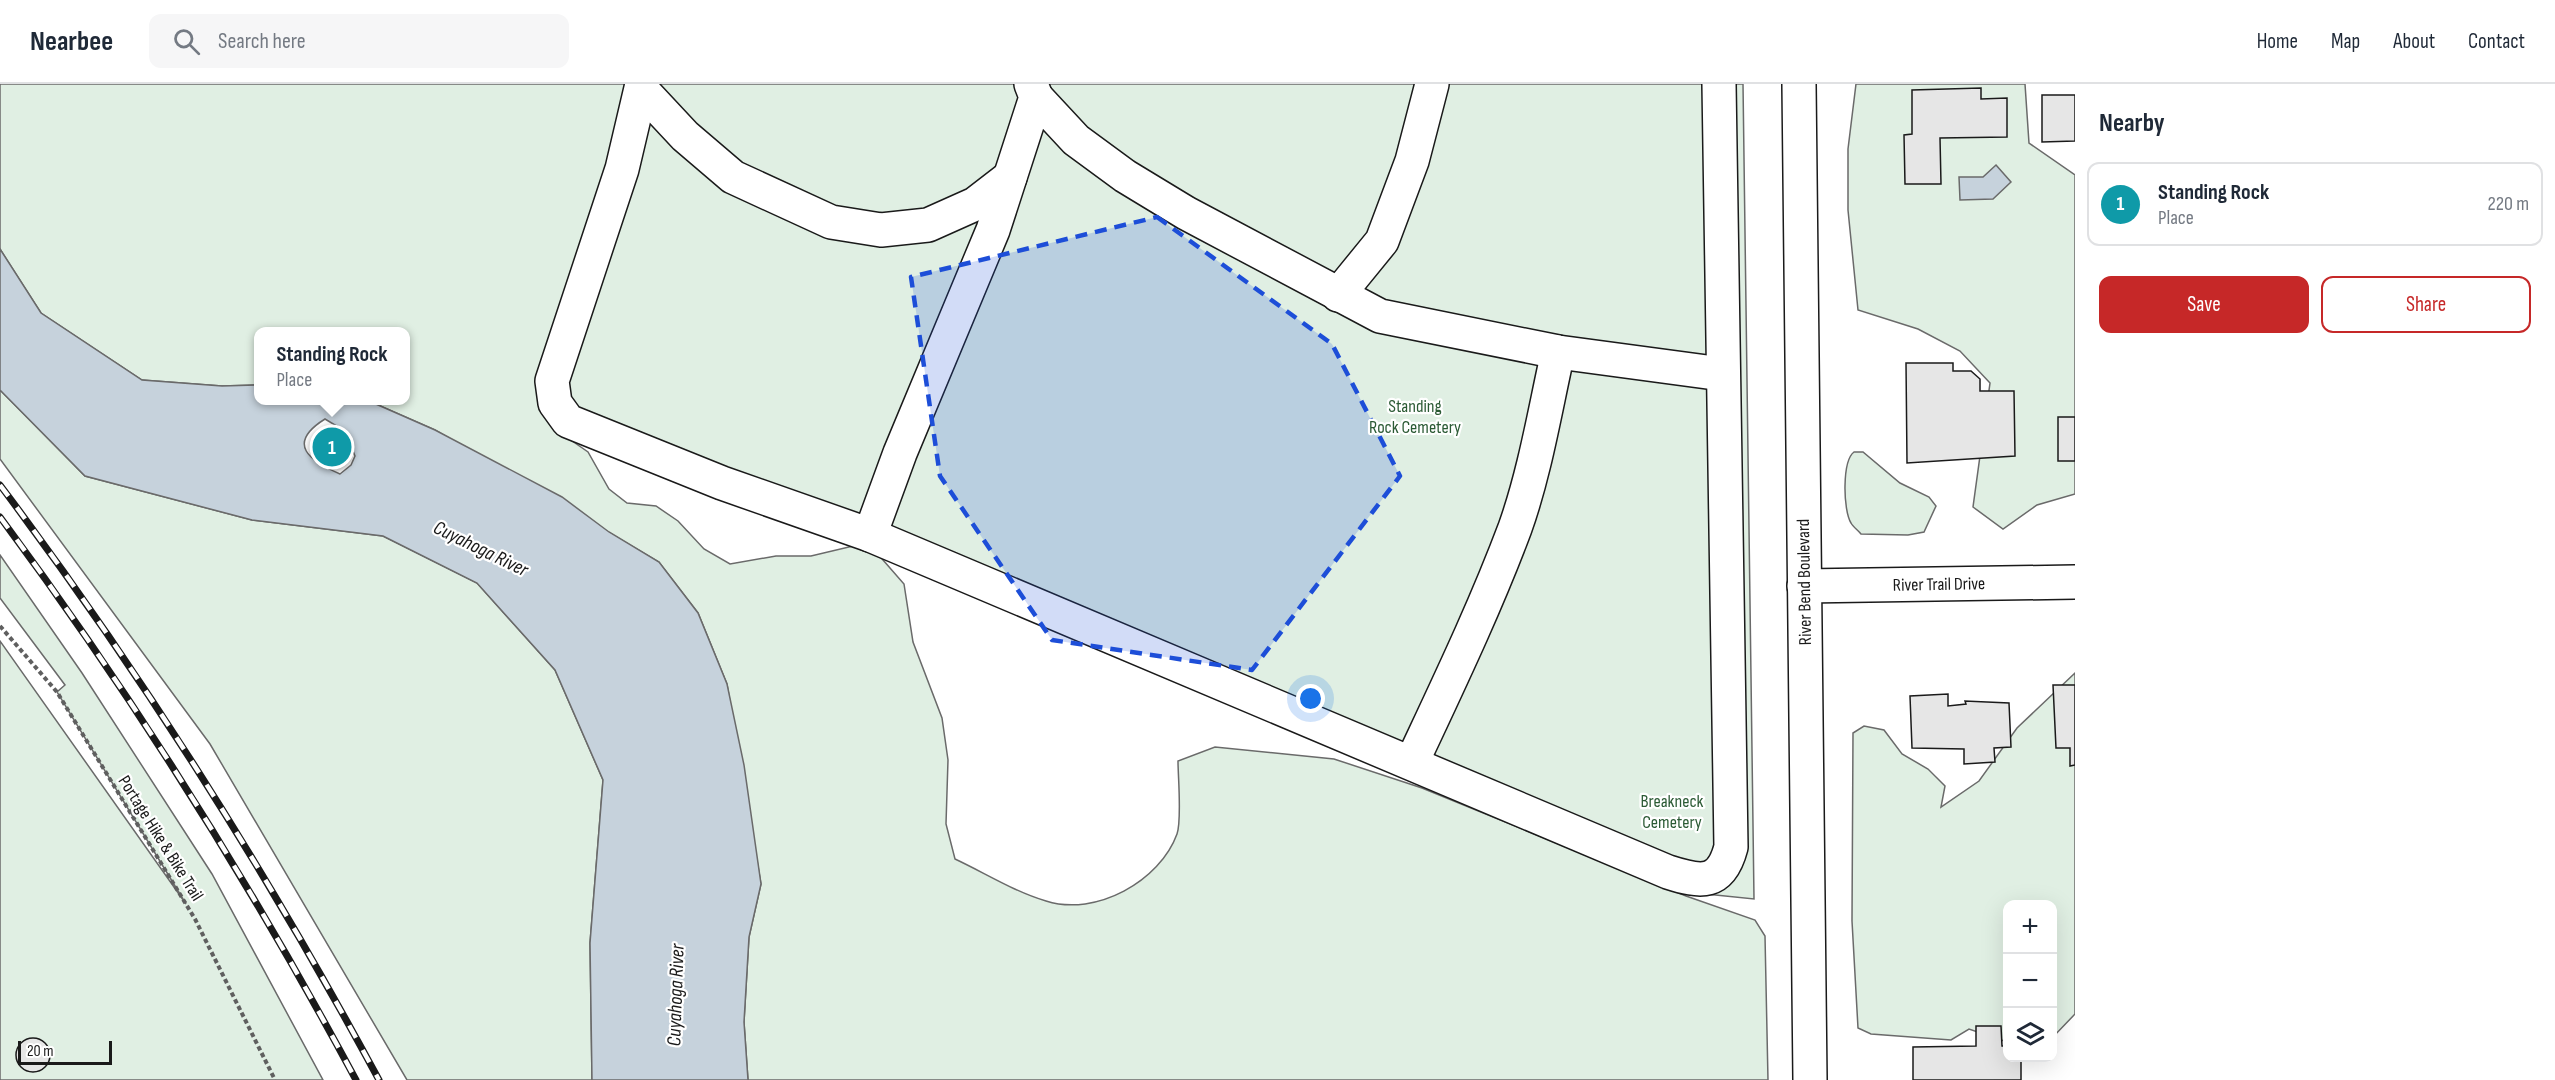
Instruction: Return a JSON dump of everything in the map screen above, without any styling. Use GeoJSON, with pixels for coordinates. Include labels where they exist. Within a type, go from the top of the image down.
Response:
{"type":"FeatureCollection","features":[{"type":"Feature","properties":{"kind":"street"},"geometry":{"type":"LineString","coordinates":[[1338,295],[1382,241],[1412,161],[1432,84]]}},
{"type":"Feature","properties":{"kind":"street"},"geometry":{"type":"LineString","coordinates":[[642,87],[622,169],[552,381],[555,403],[568,420],[722,483],[870,535],[1668,872],[1706,880],[1719,874],[1727,861],[1731,846],[1719,84]]}},
{"type":"Feature","properties":{"kind":"street","name":"River Bend Boulevard"},"geometry":{"type":"LineString","coordinates":[[1798,84],[1810,1080]]}},
{"type":"Feature","properties":{"kind":"street"},"geometry":{"type":"LineString","coordinates":[[642,87],[685,136],[733,177],[831,222],[881,230],[928,225],[975,204],[1010,177]]}},
{"type":"Feature","properties":{"kind":"street"},"geometry":{"type":"LineString","coordinates":[[1034,90],[1076,140],[1125,176],[1186,213],[1380,316],[1558,352],[1722,374]]}},
{"type":"Feature","properties":{"kind":"street"},"geometry":{"type":"LineString","coordinates":[[870,535],[900,453],[993,230],[1034,90]]}},
{"type":"Feature","properties":{"kind":"street"},"geometry":{"type":"LineString","coordinates":[[1412,762],[1477,621],[1515,527],[1539,439],[1558,352]]}},
{"type":"Feature","properties":{"kind":"street","name":"River Trail Drive"},"geometry":{"type":"LineString","coordinates":[[1804,586],[2075,582]]}},
{"type":"Feature","properties":{"kind":"path","name":"Portage Hike & Bike Trail"},"geometry":{"type":"LineString","coordinates":[[0,626],[57,692],[195,919],[275,1080]]}},
{"type":"Feature","properties":{"kind":"highlighted area"},"geometry":{"type":"Polygon","coordinates":[[[1157,217],[1332,344],[1400,476],[1252,670],[1052,640],[940,476],[911,277],[1157,217]]]}},
{"type":"Feature","properties":{"kind":"green space","name":"Standing Rock Cemetery"},"geometry":{"type":"Polygon","coordinates":[[[0,84],[1743,84],[1754,899],[1696,893],[867,545],[562,434],[588,452],[609,489],[627,503],[656,506],[678,521],[704,549],[730,564],[776,556],[811,556],[853,546],[876,552],[904,584],[913,642],[942,718],[948,760],[946,824],[955,859],[1011,887],[1046,901],[1065,905],[1085,904],[1105,899],[1141,880],[1169,851],[1177,834],[1180,809],[1178,761],[1215,747],[1334,759],[1422,788],[1686,896],[1755,920],[1765,936],[1768,1080],[748,1080],[744,1022],[749,937],[761,884],[727,684],[698,613],[659,562],[435,430],[378,405],[410,405],[410,327],[254,327],[254,385],[222,386],[142,380],[41,313],[0,249],[0,84]]]}},
{"type":"Feature","properties":{"kind":"green space"},"geometry":{"type":"Polygon","coordinates":[[[1856,84],[2025,84],[2029,143],[2075,175],[2075,494],[2037,505],[2003,529],[1973,507],[1990,383],[1960,351],[1918,329],[1858,310],[1848,210],[1848,149],[1856,84]]]}},
{"type":"Feature","properties":{"kind":"green space"},"geometry":{"type":"Polygon","coordinates":[[[0,390],[85,476],[252,520],[383,536],[477,583],[555,670],[603,780],[590,943],[592,1080],[407,1080],[210,744],[0,459],[0,390]]]}},
{"type":"Feature","properties":{"kind":"green space"},"geometry":{"type":"Polygon","coordinates":[[[1854,452],[1863,452],[1900,483],[1929,497],[1936,506],[1924,532],[1908,535],[1861,534],[1853,526],[1846,508],[1845,486],[1847,465],[1854,452]]]}},
{"type":"Feature","properties":{"kind":"green space"},"geometry":{"type":"Polygon","coordinates":[[[0,555],[82,673],[212,874],[323,1080],[0,1080],[0,641],[186,904],[57,692],[65,685],[0,598],[0,555]]]}},
{"type":"Feature","properties":{"kind":"green space"},"geometry":{"type":"Polygon","coordinates":[[[2075,673],[2075,1014],[2057,1033],[2057,900],[2003,900],[2003,1041],[1969,1029],[1951,1040],[1871,1034],[1858,1028],[1852,921],[1853,733],[1864,726],[1884,730],[1902,754],[1928,769],[1945,786],[1941,807],[1979,781],[2017,728],[2075,673]]]}},
{"type":"Feature","properties":{"kind":"water"},"geometry":{"type":"Polygon","coordinates":[[[1996,165],[2011,182],[1993,199],[1960,200],[1959,177],[1983,177],[1996,165]]]}},
{"type":"Feature","properties":{"kind":"water","name":"Cuyahoga River"},"geometry":{"type":"Polygon","coordinates":[[[0,249],[41,313],[142,380],[222,386],[254,385],[254,405],[378,405],[435,430],[562,497],[609,532],[659,562],[698,613],[727,684],[744,765],[761,884],[749,937],[744,1022],[748,1080],[592,1080],[590,943],[603,780],[555,670],[477,583],[383,536],[252,520],[85,476],[0,390],[0,249]],[[325,419],[306,436],[304,444],[306,451],[319,463],[340,474],[351,465],[355,456],[345,431],[325,419]]]}},
{"type":"Feature","properties":{"kind":"building"},"geometry":{"type":"Polygon","coordinates":[[[1981,88],[1981,99],[2007,98],[2007,137],[1940,138],[1941,184],[1905,184],[1904,135],[1912,134],[1912,90],[1981,88]]]}},
{"type":"Feature","properties":{"kind":"building"},"geometry":{"type":"Polygon","coordinates":[[[2042,95],[2075,95],[2075,141],[2042,142],[2042,95]]]}},
{"type":"Feature","properties":{"kind":"building"},"geometry":{"type":"Polygon","coordinates":[[[1906,363],[1953,363],[1953,371],[1971,371],[1980,379],[1980,391],[2014,391],[2015,456],[1907,463],[1906,363]]]}},
{"type":"Feature","properties":{"kind":"building"},"geometry":{"type":"Polygon","coordinates":[[[2058,417],[2075,417],[2075,461],[2058,461],[2058,417]]]}},
{"type":"Feature","properties":{"kind":"building"},"geometry":{"type":"Polygon","coordinates":[[[2053,685],[2075,685],[2075,765],[2070,766],[2070,748],[2056,748],[2053,685]]]}},
{"type":"Feature","properties":{"kind":"building"},"geometry":{"type":"Polygon","coordinates":[[[1948,694],[1948,706],[1966,704],[1965,701],[2009,703],[2011,747],[1994,748],[1995,762],[1964,764],[1964,749],[1912,748],[1910,696],[1948,694]]]}},
{"type":"Feature","properties":{"kind":"building"},"geometry":{"type":"Polygon","coordinates":[[[1976,1026],[2001,1026],[2003,1062],[2021,1062],[2021,1080],[1913,1080],[1913,1047],[1976,1046],[1976,1026]]]}},
{"type":"Feature","properties":{"kind":"building"},"geometry":{"type":"Polygon","coordinates":[[[33,1038],[45,1043],[50,1055],[45,1067],[33,1072],[21,1067],[16,1055],[21,1043],[33,1038]]]}},
{"type":"Feature","properties":{"kind":"railway"},"geometry":{"type":"LineString","coordinates":[[0,485],[103,628],[201,775],[292,926],[379,1080]]}},
{"type":"Feature","properties":{"kind":"railway"},"geometry":{"type":"LineString","coordinates":[[0,517],[97,653],[188,792],[275,935],[356,1080]]}},
{"type":"Feature","properties":{"kind":"place","name":"Standing Rock"},"geometry":{"type":"Point","coordinates":[332,447]}},
{"type":"Feature","properties":{"kind":"park label","name":"Breakneck Cemetery"},"geometry":{"type":"Point","coordinates":[1672,811]}}]}
